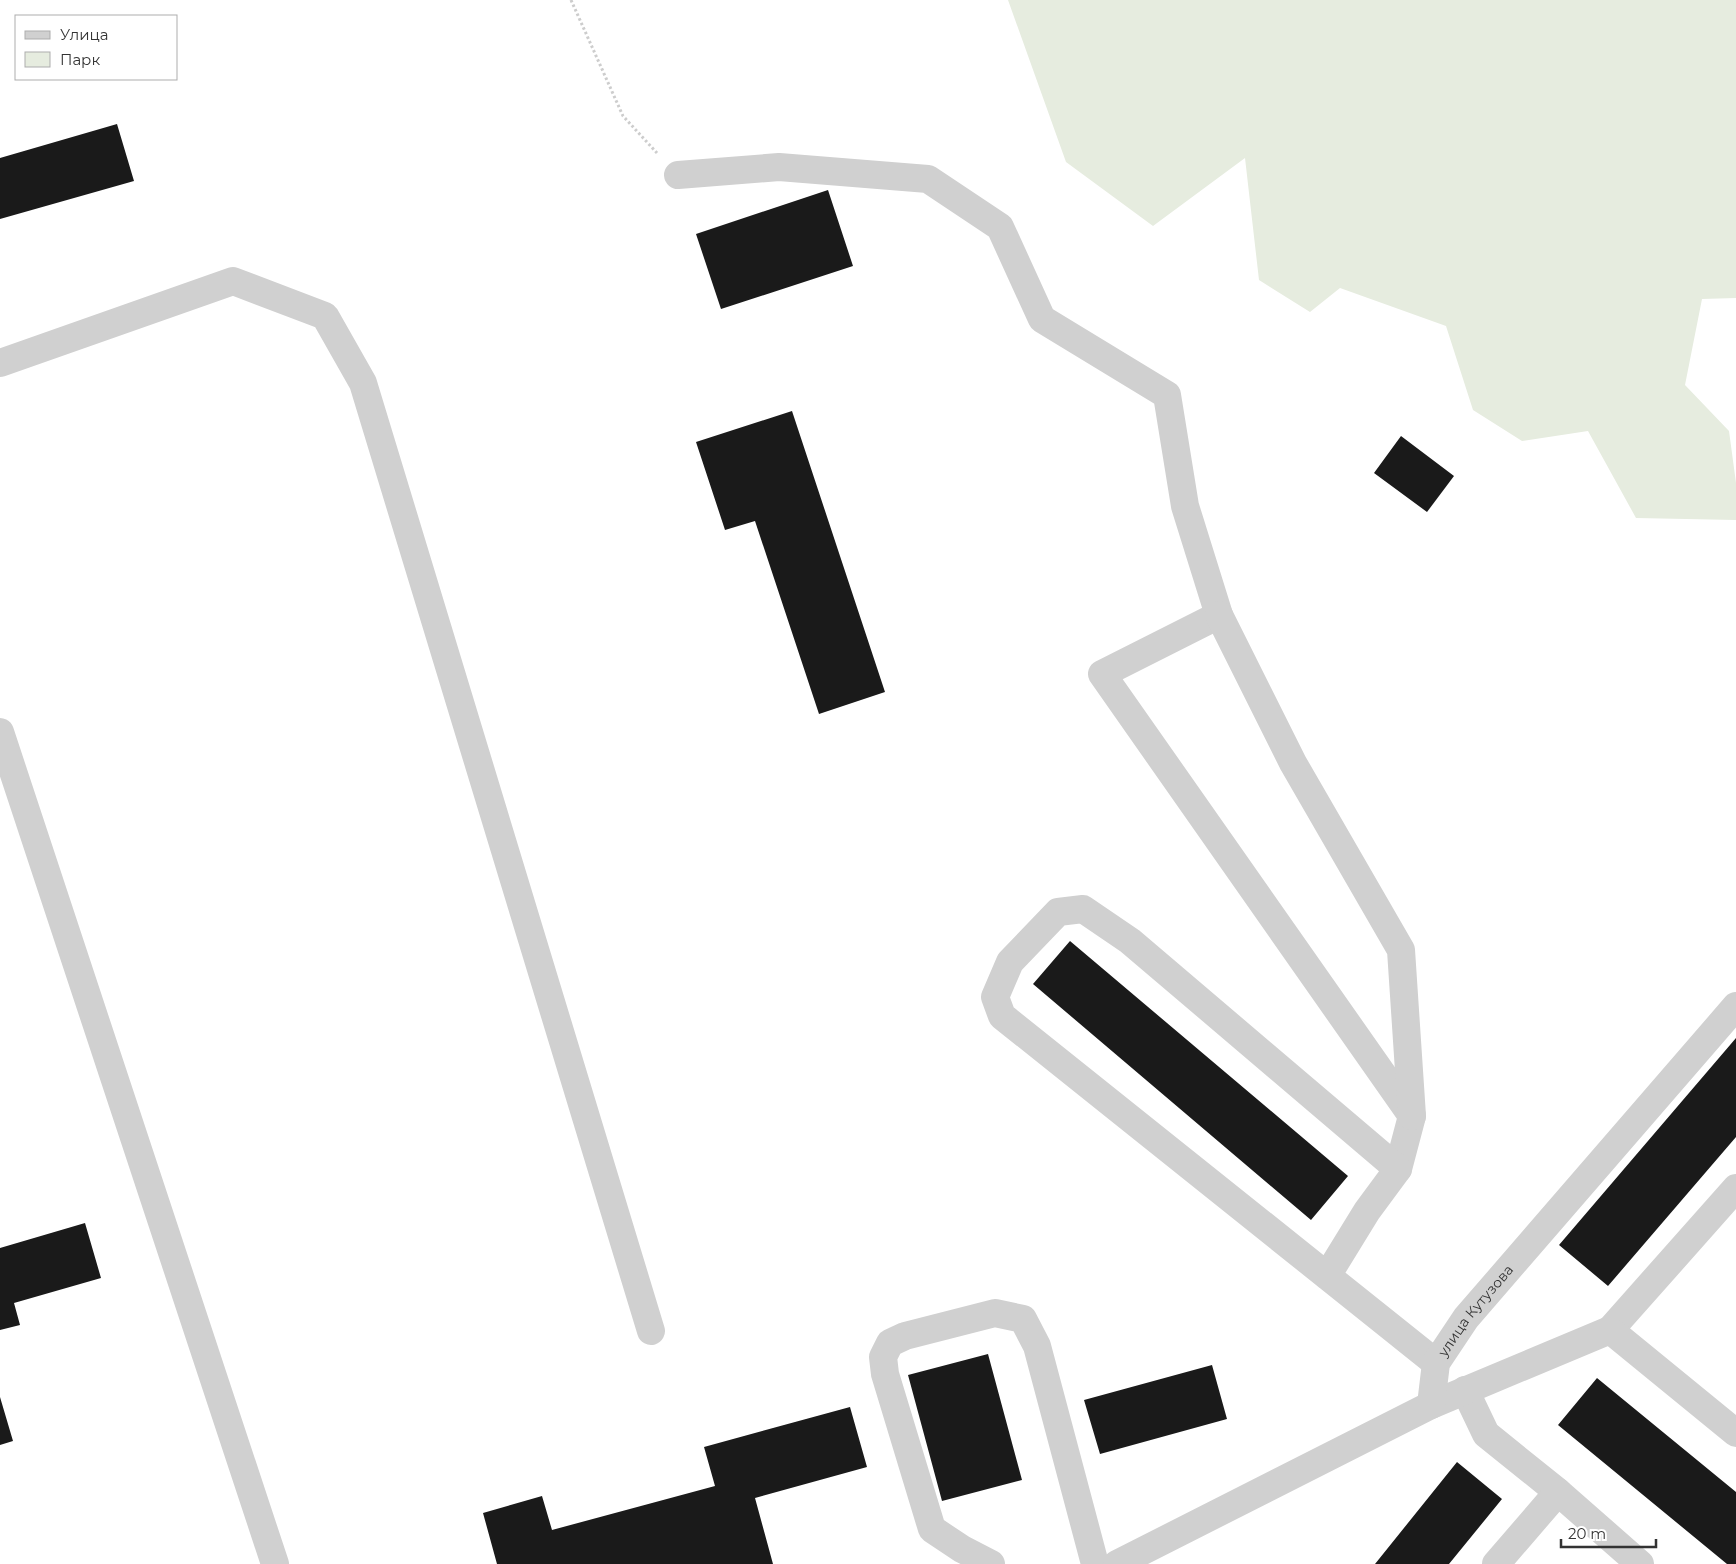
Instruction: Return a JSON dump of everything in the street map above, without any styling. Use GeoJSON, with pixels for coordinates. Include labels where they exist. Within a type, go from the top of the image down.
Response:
{"type":"FeatureCollection","features":[{"type":"Feature","properties":{"kind":"street"},"geometry":{"type":"LineString","coordinates":[[678,175],[779,167],[928,179],[1000,227],[1042,319],[1167,395],[1185,506],[1219,615],[1293,762],[1401,950],[1412,1116],[1398,1169],[1367,1211],[1327,1276]]}},
{"type":"Feature","properties":{"kind":"street"},"geometry":{"type":"LineString","coordinates":[[0,363],[233,281],[325,316],[363,383],[651,1331]]}},
{"type":"Feature","properties":{"kind":"street"},"geometry":{"type":"LineString","coordinates":[[1219,615],[1102,674],[1412,1116]]}},
{"type":"Feature","properties":{"kind":"street"},"geometry":{"type":"LineString","coordinates":[[0,732],[272,1555]]}},
{"type":"Feature","properties":{"kind":"street"},"geometry":{"type":"LineString","coordinates":[[1398,1169],[1130,941],[1083,908],[1058,912],[1010,962],[995,997],[1002,1016],[1436,1363]]}},
{"type":"Feature","properties":{"kind":"street","name":"улица Кутузова"},"geometry":{"type":"LineString","coordinates":[[1431,1405],[1436,1363],[1466,1318],[1736,1006]]}},
{"type":"Feature","properties":{"kind":"street"},"geometry":{"type":"LineString","coordinates":[[1117,1564],[1431,1405],[1610,1330],[1736,1188]]}},
{"type":"Feature","properties":{"kind":"street"},"geometry":{"type":"LineString","coordinates":[[991,1564],[962,1549],[932,1529],[884,1374],[883,1357],[890,1343],[905,1336],[996,1313],[1022,1319],[1037,1346],[1095,1564]]}},
{"type":"Feature","properties":{"kind":"street"},"geometry":{"type":"LineString","coordinates":[[1610,1330],[1736,1433]]}},
{"type":"Feature","properties":{"kind":"street"},"geometry":{"type":"LineString","coordinates":[[1465,1390],[1486,1434],[1558,1492],[1628,1560]]}},
{"type":"Feature","properties":{"kind":"street"},"geometry":{"type":"LineString","coordinates":[[1496,1564],[1558,1492]]}},
{"type":"Feature","properties":{"kind":"path"},"geometry":{"type":"LineString","coordinates":[[571,0],[623,116],[678,175]]}},
{"type":"Feature","properties":{"kind":"green space"},"geometry":{"type":"Polygon","coordinates":[[[1008,0],[1736,0],[1736,298],[1702,299],[1685,385],[1729,431],[1736,483],[1736,520],[1636,518],[1588,431],[1522,441],[1473,410],[1446,326],[1340,288],[1310,312],[1259,280],[1245,158],[1153,226],[1066,162],[1008,0]]]}},
{"type":"Feature","properties":{"kind":"building"},"geometry":{"type":"Polygon","coordinates":[[[117,124],[134,181],[0,219],[0,158],[117,124]]]}},
{"type":"Feature","properties":{"kind":"building"},"geometry":{"type":"Polygon","coordinates":[[[828,190],[853,266],[721,309],[696,234],[828,190]]]}},
{"type":"Feature","properties":{"kind":"building"},"geometry":{"type":"Polygon","coordinates":[[[792,411],[885,692],[819,714],[755,521],[725,530],[696,442],[792,411]]]}},
{"type":"Feature","properties":{"kind":"building"},"geometry":{"type":"Polygon","coordinates":[[[1401,436],[1454,476],[1427,512],[1374,473],[1401,436]]]}},
{"type":"Feature","properties":{"kind":"building"},"geometry":{"type":"Polygon","coordinates":[[[1070,941],[1348,1176],[1311,1220],[1033,984],[1070,941]]]}},
{"type":"Feature","properties":{"kind":"building"},"geometry":{"type":"Polygon","coordinates":[[[1736,1038],[1736,1137],[1608,1286],[1559,1245],[1736,1038]]]}},
{"type":"Feature","properties":{"kind":"building"},"geometry":{"type":"Polygon","coordinates":[[[85,1223],[101,1278],[14,1303],[20,1325],[0,1330],[0,1248],[85,1223]]]}},
{"type":"Feature","properties":{"kind":"building"},"geometry":{"type":"Polygon","coordinates":[[[988,1354],[1022,1480],[942,1501],[908,1375],[988,1354]]]}},
{"type":"Feature","properties":{"kind":"building"},"geometry":{"type":"Polygon","coordinates":[[[1212,1365],[1227,1419],[1100,1454],[1084,1400],[1212,1365]]]}},
{"type":"Feature","properties":{"kind":"building"},"geometry":{"type":"Polygon","coordinates":[[[1597,1378],[1736,1492],[1736,1564],[1727,1564],[1558,1425],[1597,1378]]]}},
{"type":"Feature","properties":{"kind":"building"},"geometry":{"type":"Polygon","coordinates":[[[0,1397],[13,1441],[0,1445],[0,1397]]]}},
{"type":"Feature","properties":{"kind":"building"},"geometry":{"type":"Polygon","coordinates":[[[850,1407],[867,1467],[755,1498],[773,1564],[497,1564],[483,1513],[542,1496],[552,1530],[715,1486],[704,1447],[850,1407]]]}},
{"type":"Feature","properties":{"kind":"building"},"geometry":{"type":"Polygon","coordinates":[[[1457,1462],[1502,1499],[1449,1564],[1375,1564],[1457,1462]]]}}]}
